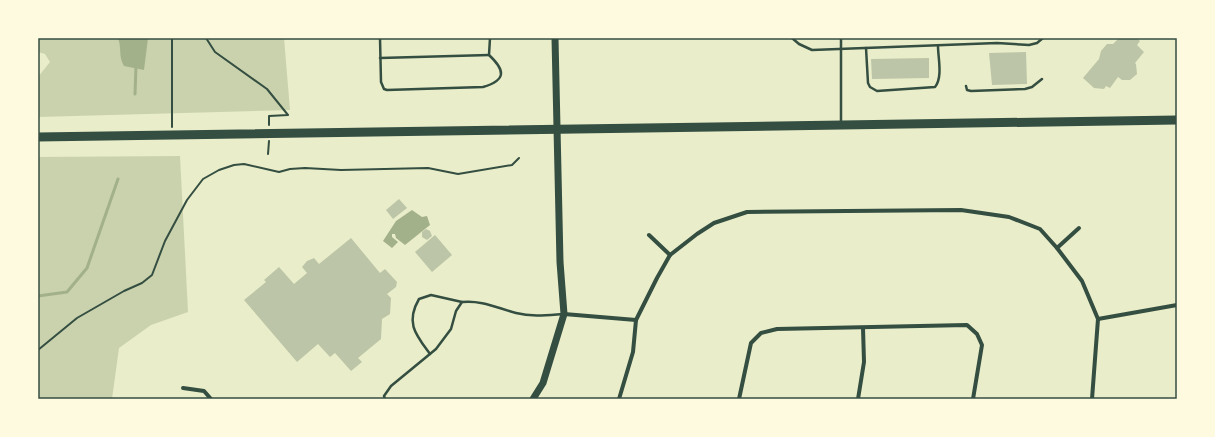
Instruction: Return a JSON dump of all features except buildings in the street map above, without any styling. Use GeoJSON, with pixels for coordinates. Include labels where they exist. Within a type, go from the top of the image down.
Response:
{"type":"FeatureCollection","features":[{"type":"Feature","properties":{"kind":"main road"},"geometry":{"type":"LineString","coordinates":[[38,137],[557,128],[1177,120]]}},
{"type":"Feature","properties":{"kind":"street"},"geometry":{"type":"LineString","coordinates":[[533,399],[543,383],[564,314],[560,262],[555,38]]}},
{"type":"Feature","properties":{"kind":"street"},"geometry":{"type":"LineString","coordinates":[[619,399],[633,352],[636,320],[657,278],[670,255],[714,223],[747,212],[961,210],[1009,217],[1040,229],[1057,248],[1082,281],[1098,319],[1092,399]]}},
{"type":"Feature","properties":{"kind":"street"},"geometry":{"type":"LineString","coordinates":[[1057,248],[1079,228]]}},
{"type":"Feature","properties":{"kind":"street"},"geometry":{"type":"LineString","coordinates":[[649,235],[670,255]]}},
{"type":"Feature","properties":{"kind":"street"},"geometry":{"type":"LineString","coordinates":[[1098,319],[1177,305]]}},
{"type":"Feature","properties":{"kind":"street"},"geometry":{"type":"LineString","coordinates":[[564,314],[636,320]]}},
{"type":"Feature","properties":{"kind":"street"},"geometry":{"type":"LineString","coordinates":[[739,399],[751,342],[761,333],[777,329],[967,325],[977,334],[982,345],[973,399]]}},
{"type":"Feature","properties":{"kind":"street"},"geometry":{"type":"LineString","coordinates":[[858,399],[864,362],[863,328]]}},
{"type":"Feature","properties":{"kind":"street"},"geometry":{"type":"LineString","coordinates":[[183,388],[204,391],[211,399]]}},
{"type":"Feature","properties":{"kind":"lane"},"geometry":{"type":"LineString","coordinates":[[380,38],[380,58],[381,86],[387,90],[483,87],[490,85],[500,76],[502,70],[500,64],[489,55],[380,58]]}},
{"type":"Feature","properties":{"kind":"lane"},"geometry":{"type":"LineString","coordinates":[[489,55],[490,38]]}},
{"type":"Feature","properties":{"kind":"lane"},"geometry":{"type":"LineString","coordinates":[[792,38],[799,44],[812,50],[997,43],[1029,45],[1037,43],[1043,38]]}},
{"type":"Feature","properties":{"kind":"lane"},"geometry":{"type":"LineString","coordinates":[[840,124],[841,38]]}},
{"type":"Feature","properties":{"kind":"lane"},"geometry":{"type":"LineString","coordinates":[[866,48],[868,83],[870,87],[877,91],[935,87],[938,83],[940,75],[938,46]]}},
{"type":"Feature","properties":{"kind":"lane"},"geometry":{"type":"LineString","coordinates":[[966,86],[967,90],[971,91],[1025,89],[1042,79]]}},
{"type":"Feature","properties":{"kind":"lane"},"geometry":{"type":"LineString","coordinates":[[430,354],[418,337],[412,324],[414,307],[419,299],[431,295],[462,302],[476,300],[517,313],[535,316],[564,314]]}},
{"type":"Feature","properties":{"kind":"lane"},"geometry":{"type":"LineString","coordinates":[[385,399],[384,396],[391,386],[430,354],[451,329],[456,311],[462,302]]}},
{"type":"Feature","properties":{"kind":"path"},"geometry":{"type":"LineString","coordinates":[[172,38],[173,134]]}},
{"type":"Feature","properties":{"kind":"path"},"geometry":{"type":"LineString","coordinates":[[206,38],[215,52],[267,89],[285,111]]}},
{"type":"Feature","properties":{"kind":"path"},"geometry":{"type":"LineString","coordinates":[[38,350],[77,318],[112,297],[142,283],[152,275],[172,226],[187,200],[203,179],[219,170],[234,165],[244,164],[279,172],[290,169],[305,168],[341,170],[428,168],[458,174],[512,165],[519,158]]}},
{"type":"Feature","properties":{"kind":"shaded area"},"geometry":{"type":"Polygon","coordinates":[[[38,38],[284,38],[290,110],[38,117],[38,77],[50,62],[45,54],[38,52],[38,38]]]}},
{"type":"Feature","properties":{"kind":"shaded area"},"geometry":{"type":"Polygon","coordinates":[[[118,38],[148,38],[144,70],[124,66],[121,59],[118,38]]]}},
{"type":"Feature","properties":{"kind":"shaded area"},"geometry":{"type":"Polygon","coordinates":[[[180,156],[188,312],[151,325],[119,348],[112,399],[38,399],[38,157],[180,156]]]}},
{"type":"Feature","properties":{"kind":"shaded area"},"geometry":{"type":"Polygon","coordinates":[[[412,210],[422,217],[427,216],[430,225],[405,245],[396,238],[395,234],[392,234],[392,237],[398,242],[392,248],[383,241],[396,221],[412,210]]]}},
{"type":"Feature","properties":{"kind":"waterway"},"geometry":{"type":"LineString","coordinates":[[135,94],[136,66]]}},
{"type":"Feature","properties":{"kind":"waterway"},"geometry":{"type":"LineString","coordinates":[[38,296],[67,292],[87,268],[118,179]]}}]}
